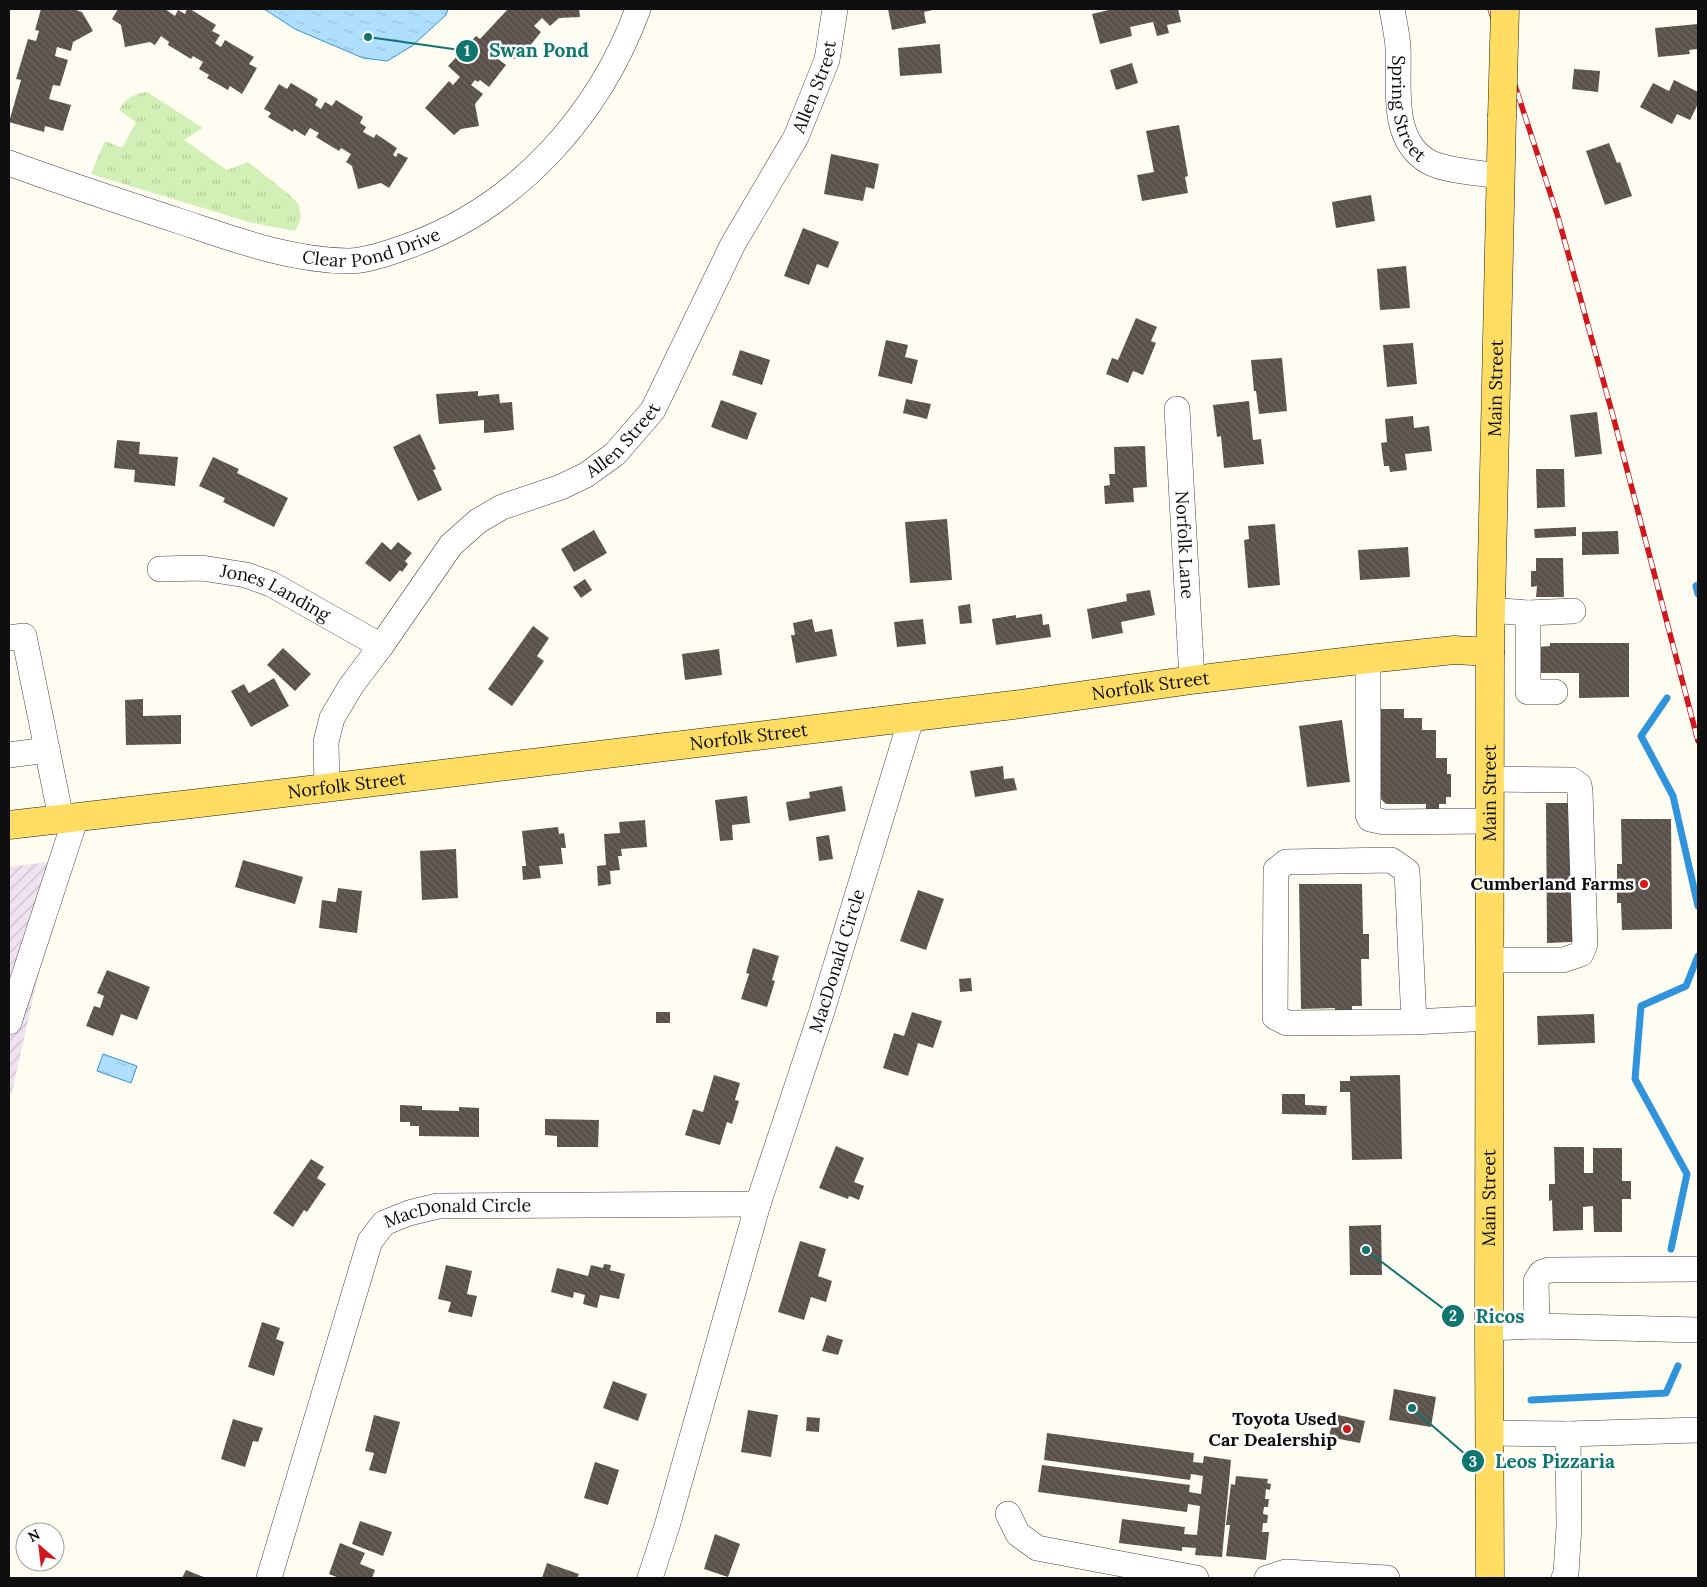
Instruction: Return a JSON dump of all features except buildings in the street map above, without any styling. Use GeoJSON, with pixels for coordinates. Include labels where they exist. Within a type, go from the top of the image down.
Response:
{"type":"FeatureCollection","features":[{"type":"Feature","properties":{"kind":"main road","name":"Main Street"},"geometry":{"type":"LineString","coordinates":[[1490,1578],[1488,1328],[1490,610],[1505,9]]}},
{"type":"Feature","properties":{"kind":"main road","name":"Norfolk Street"},"geometry":{"type":"LineString","coordinates":[[9,825],[1013,705],[1192,680],[1368,659],[1454,650],[1490,652]]}},
{"type":"Feature","properties":{"kind":"street","name":"Clear Pond Drive"},"geometry":{"type":"LineString","coordinates":[[9,163],[80,189],[258,247],[310,257],[350,261],[388,254],[455,227],[489,206],[534,169],[556,147],[584,112],[606,78],[627,37],[638,9]]}},
{"type":"Feature","properties":{"kind":"street","name":"Allen Street"},"geometry":{"type":"LineString","coordinates":[[327,787],[326,742],[332,718],[351,686],[451,545],[478,521],[502,507],[561,487],[586,475],[615,454],[652,410],[733,244],[796,137],[826,60],[835,9]]}},
{"type":"Feature","properties":{"kind":"street","name":"Spring Street"},"geometry":{"type":"LineString","coordinates":[[1392,9],[1398,46],[1398,110],[1405,133],[1414,150],[1429,162],[1445,167],[1500,176]]}},
{"type":"Feature","properties":{"kind":"street","name":"Norfolk Lane"},"geometry":{"type":"LineString","coordinates":[[1177,409],[1192,680]]}},
{"type":"Feature","properties":{"kind":"street","name":"Jones Landing"},"geometry":{"type":"LineString","coordinates":[[160,570],[202,568],[246,575],[271,584],[381,646]]}},
{"type":"Feature","properties":{"kind":"street"},"geometry":{"type":"LineString","coordinates":[[1490,610],[1528,613],[1573,611]]}},
{"type":"Feature","properties":{"kind":"street"},"geometry":{"type":"LineString","coordinates":[[1528,613],[1528,692],[1555,692]]}},
{"type":"Feature","properties":{"kind":"street"},"geometry":{"type":"LineString","coordinates":[[9,638],[24,636],[47,750],[68,818],[9,1022]]}},
{"type":"Feature","properties":{"kind":"street"},"geometry":{"type":"LineString","coordinates":[[1368,659],[1368,815],[1370,819],[1384,822],[1490,821]]}},
{"type":"Feature","properties":{"kind":"street","name":"MacDonald Circle"},"geometry":{"type":"LineString","coordinates":[[650,1578],[670,1517],[758,1204],[822,1012],[912,716]]}},
{"type":"Feature","properties":{"kind":"street"},"geometry":{"type":"LineString","coordinates":[[9,755],[47,750]]}},
{"type":"Feature","properties":{"kind":"street"},"geometry":{"type":"LineString","coordinates":[[1490,779],[1572,780],[1579,784],[1585,944],[1581,954],[1562,960],[1490,960]]}},
{"type":"Feature","properties":{"kind":"street"},"geometry":{"type":"LineString","coordinates":[[1414,1022],[1407,871],[1391,860],[1286,862],[1276,870],[1275,1017],[1287,1023],[1414,1022],[1490,1018]]}},
{"type":"Feature","properties":{"kind":"street","name":"MacDonald Circle"},"geometry":{"type":"LineString","coordinates":[[269,1578],[370,1241],[384,1223],[409,1212],[438,1206],[758,1204]]}},
{"type":"Feature","properties":{"kind":"street"},"geometry":{"type":"LineString","coordinates":[[1537,1326],[1536,1281],[1541,1273],[1549,1270],[1698,1269]]}},
{"type":"Feature","properties":{"kind":"street"},"geometry":{"type":"LineString","coordinates":[[1488,1328],[1537,1326],[1698,1330]]}},
{"type":"Feature","properties":{"kind":"street"},"geometry":{"type":"LineString","coordinates":[[1490,1433],[1568,1434],[1698,1430]]}},
{"type":"Feature","properties":{"kind":"street"},"geometry":{"type":"LineString","coordinates":[[1565,1576],[1569,1526],[1568,1434]]}},
{"type":"Feature","properties":{"kind":"street"},"geometry":{"type":"LineString","coordinates":[[1008,1514],[1018,1534],[1036,1548],[1196,1578]]}},
{"type":"Feature","properties":{"kind":"street"},"geometry":{"type":"LineString","coordinates":[[1267,1578],[1286,1572],[1387,1578]]}},
{"type":"Feature","properties":{"kind":"shaded area"},"geometry":{"type":"Polygon","coordinates":[[[64,860],[12,1092],[9,1099],[9,867],[64,860]]]}},
{"type":"Feature","properties":{"kind":"green space"},"geometry":{"type":"Polygon","coordinates":[[[147,92],[203,128],[184,140],[227,170],[248,162],[291,196],[299,205],[301,219],[295,231],[252,223],[91,174],[105,141],[122,148],[136,122],[119,110],[121,106],[130,97],[147,92]]]}},
{"type":"Feature","properties":{"kind":"water"},"geometry":{"type":"Polygon","coordinates":[[[264,9],[448,9],[446,15],[412,46],[387,61],[363,58],[295,29],[264,9]]]}},
{"type":"Feature","properties":{"kind":"water"},"geometry":{"type":"Polygon","coordinates":[[[103,1054],[137,1066],[131,1083],[97,1071],[103,1054]]]}},
{"type":"Feature","properties":{"kind":"waterway"},"geometry":{"type":"LineString","coordinates":[[1698,585],[1696,586],[1698,594]]}},
{"type":"Feature","properties":{"kind":"waterway"},"geometry":{"type":"LineString","coordinates":[[1667,698],[1641,736],[1673,796],[1698,906]]}},
{"type":"Feature","properties":{"kind":"waterway"},"geometry":{"type":"LineString","coordinates":[[1671,1249],[1687,1174],[1635,1079],[1641,1006],[1686,986],[1698,956]]}},
{"type":"Feature","properties":{"kind":"waterway"},"geometry":{"type":"LineString","coordinates":[[1531,1400],[1666,1393],[1678,1366]]}},
{"type":"Feature","properties":{"kind":"railway"},"geometry":{"type":"LineString","coordinates":[[1490,9],[1558,217],[1613,416],[1698,741]]}},
{"type":"Feature","properties":{"kind":"place","name":"Swan Pond"},"geometry":{"type":"Point","coordinates":[368,37]}},
{"type":"Feature","properties":{"kind":"place","name":"Cumberland Farms"},"geometry":{"type":"Point","coordinates":[1644,884]}},
{"type":"Feature","properties":{"kind":"place","name":"Ricos"},"geometry":{"type":"Point","coordinates":[1366,1250]}},
{"type":"Feature","properties":{"kind":"place","name":"Leos Pizzaria"},"geometry":{"type":"Point","coordinates":[1412,1408]}},
{"type":"Feature","properties":{"kind":"place","name":"Toyota Used Car Dealership"},"geometry":{"type":"Point","coordinates":[1347,1429]}}]}
